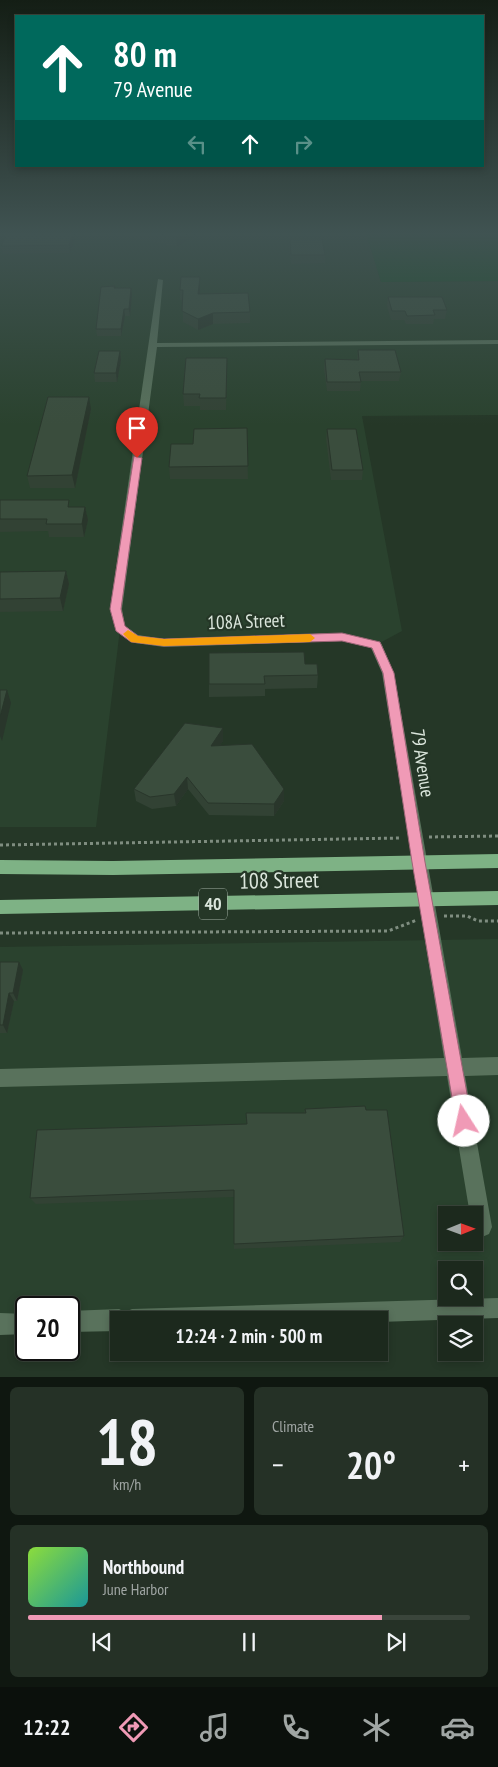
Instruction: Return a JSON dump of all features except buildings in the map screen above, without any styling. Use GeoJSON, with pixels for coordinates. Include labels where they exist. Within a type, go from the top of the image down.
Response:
{"type":"FeatureCollection","features":[{"type":"Feature","properties":{"kind":"main road","name":"108 Street"},"geometry":{"type":"LineString","coordinates":[[0,867],[113,868],[498,861]]}},
{"type":"Feature","properties":{"kind":"main road","name":"108 Street"},"geometry":{"type":"LineString","coordinates":[[0,907],[427,908],[498,898]]}},
{"type":"Feature","properties":{"kind":"street"},"geometry":{"type":"LineString","coordinates":[[158,297],[154,345],[498,342]]}},
{"type":"Feature","properties":{"kind":"street","name":"108A Street"},"geometry":{"type":"LineString","coordinates":[[154,345],[116,609],[120,628],[135,639],[164,642],[342,637],[366,642]]}},
{"type":"Feature","properties":{"kind":"street","name":"79 Avenue"},"geometry":{"type":"LineString","coordinates":[[366,642],[376,645],[388,673],[479,1206]]}},
{"type":"Feature","properties":{"kind":"street"},"geometry":{"type":"LineString","coordinates":[[0,1078],[498,1066]]}},
{"type":"Feature","properties":{"kind":"street"},"geometry":{"type":"LineString","coordinates":[[388,1312],[498,1308]]}},
{"type":"Feature","properties":{"kind":"street"},"geometry":{"type":"LineString","coordinates":[[80,1322],[110,1320]]}},
{"type":"Feature","properties":{"kind":"street"},"geometry":{"type":"LineString","coordinates":[[0,1324],[15,1324]]}},
{"type":"Feature","properties":{"kind":"path"},"geometry":{"type":"LineString","coordinates":[[0,844],[498,836]]}},
{"type":"Feature","properties":{"kind":"path"},"geometry":{"type":"LineString","coordinates":[[0,933],[388,931],[427,908],[467,916],[478,921],[498,921]]}},
{"type":"Feature","properties":{"kind":"shaded area"},"geometry":{"type":"Polygon","coordinates":[[[0,297],[498,297],[498,415],[362,416],[402,631],[376,645],[342,637],[164,643],[135,639],[120,629],[96,827],[0,827],[0,297]]]}},
{"type":"Feature","properties":{"kind":"shaded area"},"geometry":{"type":"Polygon","coordinates":[[[498,939],[498,1308],[388,1312],[110,1311],[110,1321],[80,1322],[80,1296],[15,1296],[15,1324],[0,1324],[0,947],[498,939]]]}},
{"type":"Feature","properties":{"kind":"slow traffic"},"geometry":{"type":"LineString","coordinates":[[128,634],[135,639],[164,642],[310,638]]}},
{"type":"Feature","properties":{"kind":"route"},"geometry":{"type":"LineString","coordinates":[[137,458],[116,609],[120,628],[135,639],[164,642],[342,637],[376,645],[388,673],[464,1121]]}}]}
